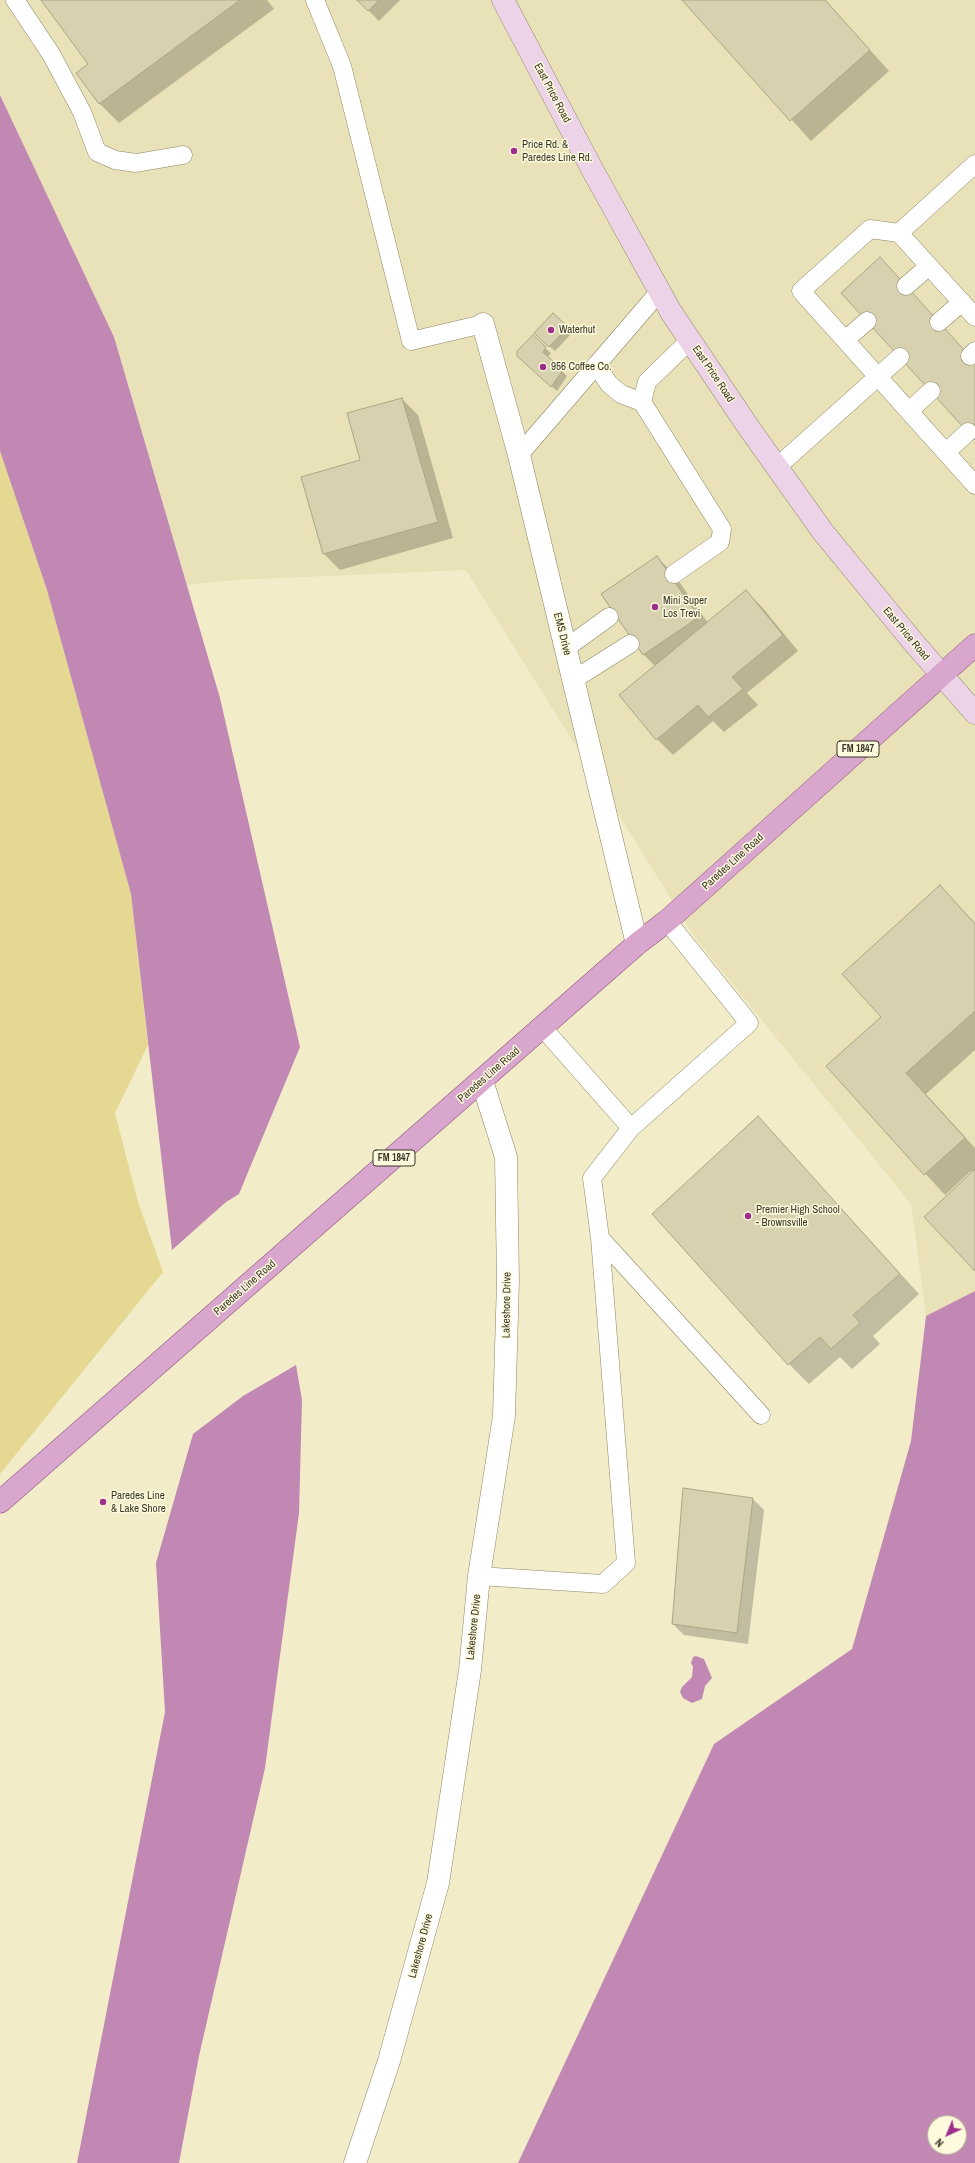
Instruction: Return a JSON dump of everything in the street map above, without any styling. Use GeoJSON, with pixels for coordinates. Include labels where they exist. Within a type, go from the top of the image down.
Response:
{"type":"FeatureCollection","features":[{"type":"Feature","properties":{"kind":"main road","name":"East Price Road"},"geometry":{"type":"LineString","coordinates":[[503,0],[592,169],[660,291],[690,340],[823,532],[975,713]]}},
{"type":"Feature","properties":{"kind":"main road","name":"Paredes Line Road"},"geometry":{"type":"LineString","coordinates":[[0,1502],[543,1028],[637,944],[667,922],[975,645]]}},
{"type":"Feature","properties":{"kind":"street","name":"EMS Drive"},"geometry":{"type":"LineString","coordinates":[[483,324],[519,455],[637,944]]}},
{"type":"Feature","properties":{"kind":"street","name":"Lakeshore Drive"},"geometry":{"type":"LineString","coordinates":[[355,2163],[389,2061],[438,1883],[470,1670],[479,1576],[504,1416],[508,1281],[506,1157],[482,1081]]}},
{"type":"Feature","properties":{"kind":"lane"},"geometry":{"type":"LineString","coordinates":[[15,0],[51,54],[76,99],[97,152],[115,160],[136,163],[183,155]]}},
{"type":"Feature","properties":{"kind":"lane"},"geometry":{"type":"LineString","coordinates":[[315,0],[342,66],[411,341],[483,324]]}},
{"type":"Feature","properties":{"kind":"lane"},"geometry":{"type":"LineString","coordinates":[[899,233],[975,164]]}},
{"type":"Feature","properties":{"kind":"lane"},"geometry":{"type":"LineString","coordinates":[[975,316],[899,233],[870,229],[801,291],[975,485]]}},
{"type":"Feature","properties":{"kind":"lane"},"geometry":{"type":"LineString","coordinates":[[906,286],[929,266]]}},
{"type":"Feature","properties":{"kind":"lane"},"geometry":{"type":"LineString","coordinates":[[519,455],[660,291]]}},
{"type":"Feature","properties":{"kind":"lane"},"geometry":{"type":"LineString","coordinates":[[940,322],[962,302]]}},
{"type":"Feature","properties":{"kind":"lane"},"geometry":{"type":"LineString","coordinates":[[845,340],[867,321]]}},
{"type":"Feature","properties":{"kind":"lane"},"geometry":{"type":"LineString","coordinates":[[642,402],[647,382],[690,340]]}},
{"type":"Feature","properties":{"kind":"lane"},"geometry":{"type":"LineString","coordinates":[[777,467],[900,357]]}},
{"type":"Feature","properties":{"kind":"lane"},"geometry":{"type":"LineString","coordinates":[[596,365],[610,384],[621,394],[642,402],[722,529],[720,542],[674,574]]}},
{"type":"Feature","properties":{"kind":"lane"},"geometry":{"type":"LineString","coordinates":[[909,411],[931,391]]}},
{"type":"Feature","properties":{"kind":"lane"},"geometry":{"type":"LineString","coordinates":[[946,452],[968,432]]}},
{"type":"Feature","properties":{"kind":"lane"},"geometry":{"type":"LineString","coordinates":[[566,648],[609,617]]}},
{"type":"Feature","properties":{"kind":"lane"},"geometry":{"type":"LineString","coordinates":[[573,680],[630,644]]}},
{"type":"Feature","properties":{"kind":"lane"},"geometry":{"type":"LineString","coordinates":[[479,1576],[603,1584],[626,1563],[600,1238],[592,1178],[630,1128],[749,1023],[667,922]]}},
{"type":"Feature","properties":{"kind":"lane"},"geometry":{"type":"LineString","coordinates":[[543,1028],[630,1128]]}},
{"type":"Feature","properties":{"kind":"lane"},"geometry":{"type":"LineString","coordinates":[[600,1238],[760,1415]]}},
{"type":"Feature","properties":{"kind":"shaded area"},"geometry":{"type":"Polygon","coordinates":[[[0,0],[975,0],[975,1291],[926,1316],[911,1204],[696,939],[466,570],[235,580],[187,585],[114,337],[0,95],[0,0]]]}},
{"type":"Feature","properties":{"kind":"shaded area"},"geometry":{"type":"Polygon","coordinates":[[[0,95],[114,337],[220,698],[300,1047],[239,1194],[226,1202],[172,1250],[131,894],[47,590],[0,451],[0,95]]]}},
{"type":"Feature","properties":{"kind":"shaded area"},"geometry":{"type":"Polygon","coordinates":[[[0,451],[47,590],[131,894],[148,1045],[115,1113],[138,1202],[163,1272],[0,1474],[0,451]]]}},
{"type":"Feature","properties":{"kind":"shaded area"},"geometry":{"type":"Polygon","coordinates":[[[975,1291],[975,2163],[518,2163],[714,1744],[852,1649],[911,1441],[926,1316],[975,1291]]]}},
{"type":"Feature","properties":{"kind":"shaded area"},"geometry":{"type":"Polygon","coordinates":[[[296,1365],[302,1400],[299,1513],[265,1768],[199,2056],[179,2163],[77,2163],[165,1712],[156,1563],[193,1434],[243,1396],[296,1365]]]}},
{"type":"Feature","properties":{"kind":"shaded area"},"geometry":{"type":"Polygon","coordinates":[[[696,1656],[704,1659],[712,1678],[705,1686],[702,1699],[692,1703],[683,1698],[680,1692],[682,1687],[692,1677],[693,1667],[691,1663],[693,1657],[696,1656]]]}},
{"type":"Feature","properties":{"kind":"building"},"geometry":{"type":"Polygon","coordinates":[[[41,0],[240,0],[99,104],[76,73],[88,64],[41,0]]]}},
{"type":"Feature","properties":{"kind":"building"},"geometry":{"type":"Polygon","coordinates":[[[357,0],[379,0],[368,11],[357,0]]]}},
{"type":"Feature","properties":{"kind":"building"},"geometry":{"type":"Polygon","coordinates":[[[682,0],[825,0],[870,50],[790,121],[682,0]]]}},
{"type":"Feature","properties":{"kind":"building"},"geometry":{"type":"Polygon","coordinates":[[[880,257],[975,362],[975,440],[841,293],[880,257]]]}},
{"type":"Feature","properties":{"kind":"building","name":"Waterhut"},"geometry":{"type":"Polygon","coordinates":[[[553,313],[568,327],[549,347],[534,333],[553,313]]]}},
{"type":"Feature","properties":{"kind":"building"},"geometry":{"type":"Polygon","coordinates":[[[533,335],[546,347],[543,352],[563,370],[551,387],[517,356],[517,351],[533,335]]]}},
{"type":"Feature","properties":{"kind":"building"},"geometry":{"type":"Polygon","coordinates":[[[402,398],[438,522],[323,554],[301,477],[360,460],[347,413],[402,398]]]}},
{"type":"Feature","properties":{"kind":"building"},"geometry":{"type":"Polygon","coordinates":[[[657,556],[699,617],[643,655],[601,594],[657,556]]]}},
{"type":"Feature","properties":{"kind":"building"},"geometry":{"type":"Polygon","coordinates":[[[746,590],[783,635],[732,677],[743,689],[708,717],[698,705],[656,740],[619,695],[746,590]]]}},
{"type":"Feature","properties":{"kind":"building"},"geometry":{"type":"Polygon","coordinates":[[[940,885],[975,924],[975,1011],[906,1073],[965,1138],[924,1175],[826,1066],[881,1017],[842,974],[940,885]]]}},
{"type":"Feature","properties":{"kind":"building"},"geometry":{"type":"Polygon","coordinates":[[[758,1116],[900,1274],[853,1315],[860,1323],[831,1349],[820,1337],[788,1365],[652,1214],[758,1116]]]}},
{"type":"Feature","properties":{"kind":"building"},"geometry":{"type":"Polygon","coordinates":[[[975,1169],[975,1271],[924,1217],[975,1169]]]}},
{"type":"Feature","properties":{"kind":"building"},"geometry":{"type":"Polygon","coordinates":[[[683,1488],[753,1498],[737,1633],[672,1624],[683,1488]]]}},
{"type":"Feature","properties":{"kind":"place","name":"Price Rd. & Paredes Line Rd."},"geometry":{"type":"Point","coordinates":[514,151]}},
{"type":"Feature","properties":{"kind":"place","name":"Waterhut"},"geometry":{"type":"Point","coordinates":[551,330]}},
{"type":"Feature","properties":{"kind":"place","name":"956 Coffee Co."},"geometry":{"type":"Point","coordinates":[543,367]}},
{"type":"Feature","properties":{"kind":"place","name":"Mini Super Los Trevi"},"geometry":{"type":"Point","coordinates":[655,607]}},
{"type":"Feature","properties":{"kind":"place","name":"Premier High School - Brownsville"},"geometry":{"type":"Point","coordinates":[748,1216]}},
{"type":"Feature","properties":{"kind":"place","name":"Paredes Line & Lake Shore"},"geometry":{"type":"Point","coordinates":[103,1502]}}]}
